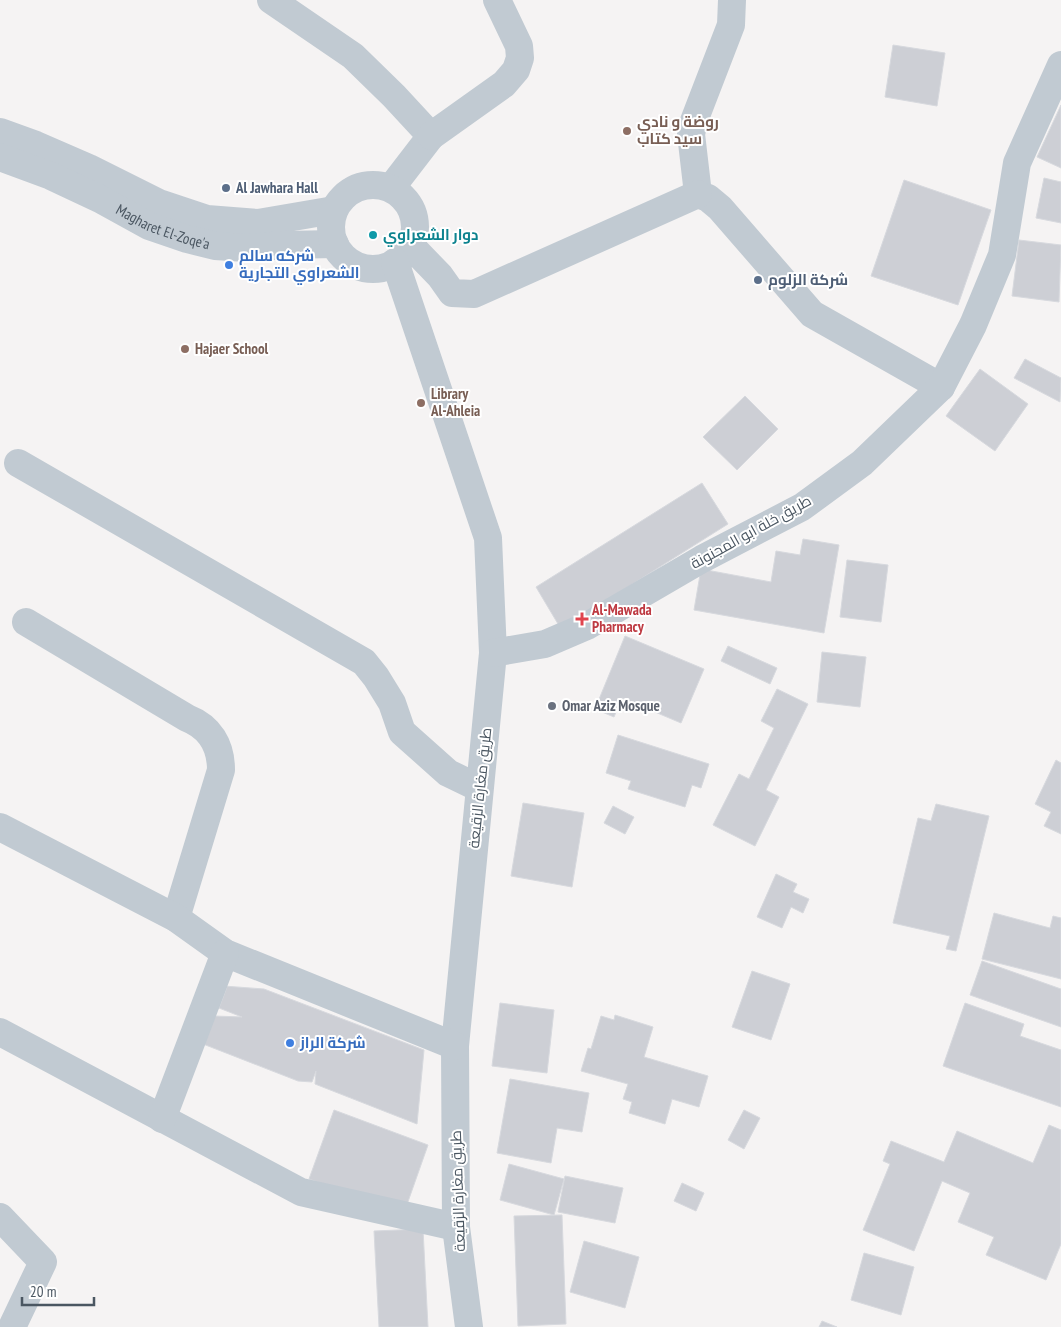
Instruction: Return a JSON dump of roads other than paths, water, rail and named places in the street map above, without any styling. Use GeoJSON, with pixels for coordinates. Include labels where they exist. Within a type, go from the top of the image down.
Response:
{"type":"FeatureCollection","features":[{"type":"Feature","properties":{"kind":"street"},"geometry":{"type":"LineString","coordinates":[[271,0],[352,56],[394,96],[431,136]]}},
{"type":"Feature","properties":{"kind":"street"},"geometry":{"type":"LineString","coordinates":[[391,188],[431,136],[504,84],[516,70],[520,58],[519,46],[497,0]]}},
{"type":"Feature","properties":{"kind":"street"},"geometry":{"type":"LineString","coordinates":[[698,194],[691,134],[694,121],[731,25],[732,0]]}},
{"type":"Feature","properties":{"kind":"street","name":"طريق خلة ابو المجنونة"},"geometry":{"type":"LineString","coordinates":[[493,653],[545,644],[587,626],[702,559],[802,507],[862,463],[941,387],[973,325],[1002,255],[1017,163],[1061,64]]}},
{"type":"Feature","properties":{"kind":"street","name":"Magharet El-Zoqe'a"},"geometry":{"type":"LineString","coordinates":[[0,132],[89,168],[159,203],[207,219],[258,223],[334,210]]}},
{"type":"Feature","properties":{"kind":"street","name":"Magharet El-Zoqe'a"},"geometry":{"type":"LineString","coordinates":[[0,157],[51,176],[100,199],[149,226],[187,239],[215,246],[246,248],[335,244]]}},
{"type":"Feature","properties":{"kind":"street"},"geometry":{"type":"LineString","coordinates":[[378,184],[391,188],[411,206],[415,219],[415,232],[403,254],[390,266],[376,269],[361,267],[348,261],[338,250],[332,237],[331,222],[334,210],[342,198],[352,190],[364,185],[378,184]]}},
{"type":"Feature","properties":{"kind":"street"},"geometry":{"type":"LineString","coordinates":[[403,254],[440,276],[452,293],[474,294],[698,194],[708,198],[720,208],[812,314],[941,387]]}},
{"type":"Feature","properties":{"kind":"street","name":"طريق مغارة الزقيعة"},"geometry":{"type":"LineString","coordinates":[[403,254],[488,538],[493,653],[455,1046],[456,1227],[469,1327]]}},
{"type":"Feature","properties":{"kind":"street"},"geometry":{"type":"LineString","coordinates":[[18,463],[364,662],[392,703],[402,732],[448,773],[479,788]]}},
{"type":"Feature","properties":{"kind":"street"},"geometry":{"type":"LineString","coordinates":[[26,622],[194,721],[213,737],[220,753],[221,770],[176,918]]}},
{"type":"Feature","properties":{"kind":"street"},"geometry":{"type":"LineString","coordinates":[[0,827],[176,918],[225,954],[455,1046]]}},
{"type":"Feature","properties":{"kind":"street"},"geometry":{"type":"LineString","coordinates":[[162,1119],[225,954]]}},
{"type":"Feature","properties":{"kind":"street"},"geometry":{"type":"LineString","coordinates":[[0,1032],[301,1192],[456,1227]]}},
{"type":"Feature","properties":{"kind":"street"},"geometry":{"type":"LineString","coordinates":[[0,1217],[43,1262],[12,1327]]}},
{"type":"Feature","properties":{"kind":"place","name":"روضة و نادي سيد كتاب"},"geometry":{"type":"Point","coordinates":[627,131]}},
{"type":"Feature","properties":{"kind":"place","name":"Al Jawhara Hall"},"geometry":{"type":"Point","coordinates":[226,188]}},
{"type":"Feature","properties":{"kind":"place","name":"دوار الشعراوي"},"geometry":{"type":"Point","coordinates":[373,235]}},
{"type":"Feature","properties":{"kind":"place","name":"شركه سالم الشعراوي التجارية"},"geometry":{"type":"Point","coordinates":[229,265]}},
{"type":"Feature","properties":{"kind":"place","name":"شركة الزلوم"},"geometry":{"type":"Point","coordinates":[758,280]}},
{"type":"Feature","properties":{"kind":"place","name":"Hajaer School"},"geometry":{"type":"Point","coordinates":[185,349]}},
{"type":"Feature","properties":{"kind":"place","name":"Library Al-Ahleia"},"geometry":{"type":"Point","coordinates":[421,403]}},
{"type":"Feature","properties":{"kind":"place","name":"Al-Mawada Pharmacy"},"geometry":{"type":"Point","coordinates":[582,619]}},
{"type":"Feature","properties":{"kind":"place","name":"Omar Aziz Mosque"},"geometry":{"type":"Point","coordinates":[552,706]}},
{"type":"Feature","properties":{"kind":"place","name":"شركة الراز"},"geometry":{"type":"Point","coordinates":[290,1043]}}]}
